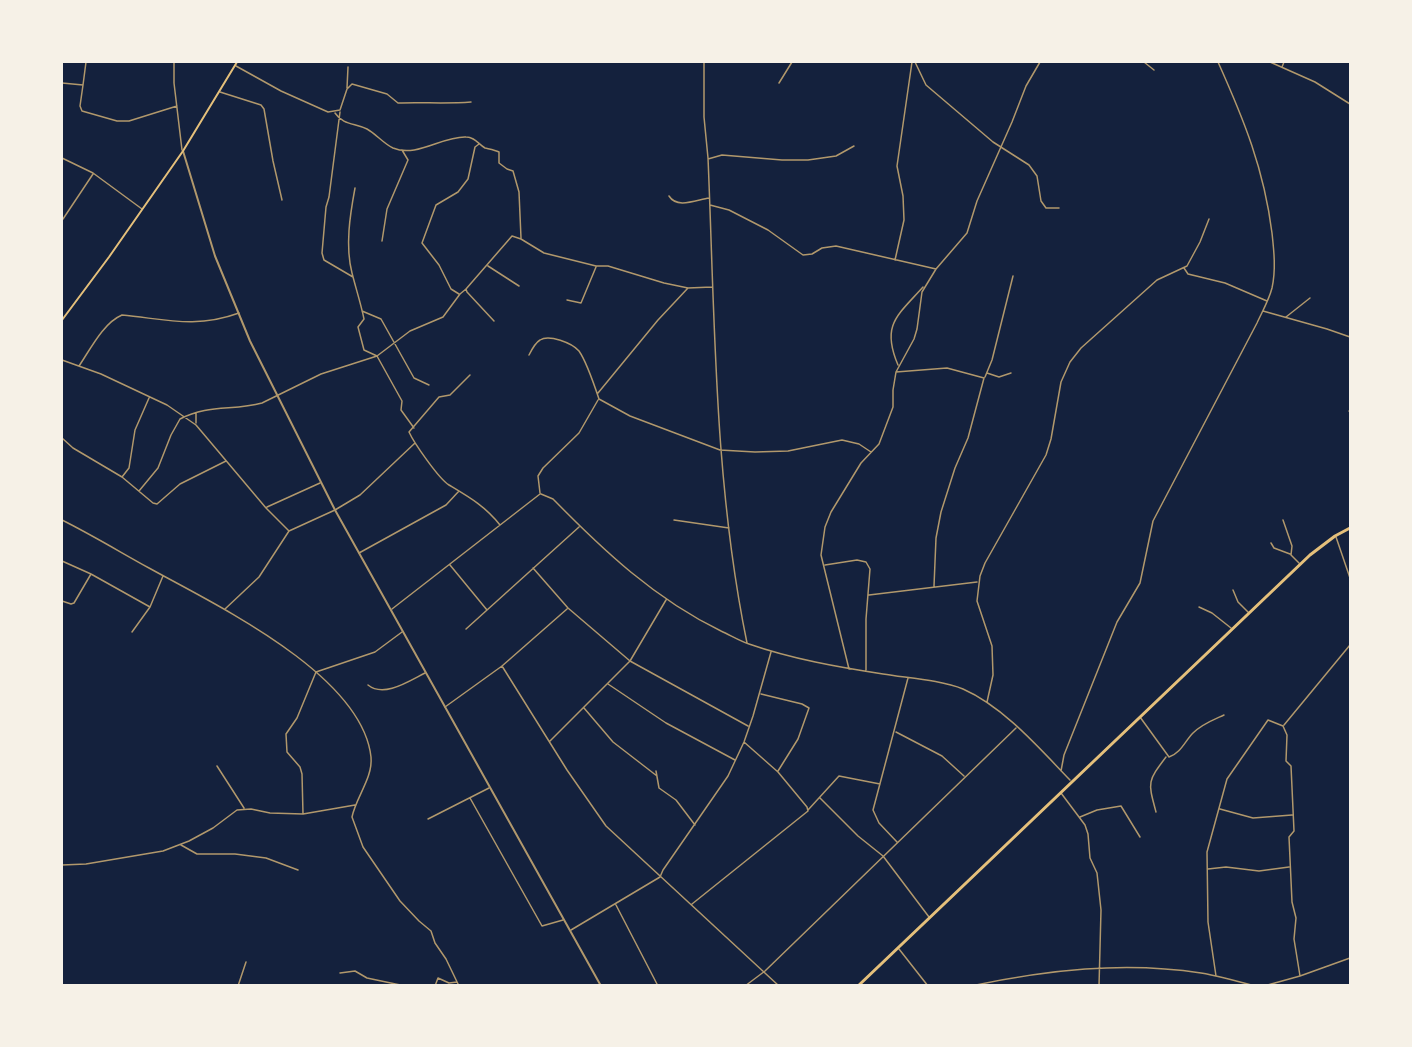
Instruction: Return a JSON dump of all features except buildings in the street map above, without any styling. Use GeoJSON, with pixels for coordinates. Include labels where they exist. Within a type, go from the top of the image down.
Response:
{"type":"FeatureCollection","features":[{"type":"Feature","properties":{"kind":"main road"},"geometry":{"type":"LineString","coordinates":[[62,320],[183,151],[236,63]]}},
{"type":"Feature","properties":{"kind":"main road"},"geometry":{"type":"LineString","coordinates":[[858,986],[1300,564],[1335,536],[1350,528]]}},
{"type":"Feature","properties":{"kind":"street"},"geometry":{"type":"LineString","coordinates":[[86,62],[80,106],[82,111],[117,121],[139,119],[177,106]]}},
{"type":"Feature","properties":{"kind":"street"},"geometry":{"type":"LineString","coordinates":[[174,62],[183,151],[215,256],[278,397],[358,553],[601,986]]}},
{"type":"Feature","properties":{"kind":"street"},"geometry":{"type":"LineString","coordinates":[[704,62],[704,117],[708,159],[720,450],[729,528],[747,644]]}},
{"type":"Feature","properties":{"kind":"street"},"geometry":{"type":"LineString","coordinates":[[779,83],[792,62]]}},
{"type":"Feature","properties":{"kind":"street"},"geometry":{"type":"LineString","coordinates":[[913,62],[926,85],[976,129],[1029,165],[1037,176],[1042,205],[1046,208],[1059,208]]}},
{"type":"Feature","properties":{"kind":"street"},"geometry":{"type":"LineString","coordinates":[[895,261],[904,220],[903,196],[897,166],[913,62]]}},
{"type":"Feature","properties":{"kind":"street"},"geometry":{"type":"LineString","coordinates":[[899,366],[891,349],[890,335],[893,322],[967,233],[976,201],[1026,86],[1040,62]]}},
{"type":"Feature","properties":{"kind":"street"},"geometry":{"type":"LineString","coordinates":[[1144,62],[1154,70]]}},
{"type":"Feature","properties":{"kind":"street"},"geometry":{"type":"LineString","coordinates":[[1061,771],[1064,754],[1117,622],[1140,583],[1153,521],[1272,289],[1275,258],[1269,212],[1259,164],[1244,120],[1218,62]]}},
{"type":"Feature","properties":{"kind":"street"},"geometry":{"type":"LineString","coordinates":[[1270,62],[1315,82],[1350,104]]}},
{"type":"Feature","properties":{"kind":"street"},"geometry":{"type":"LineString","coordinates":[[1282,68],[1284,62]]}},
{"type":"Feature","properties":{"kind":"street"},"geometry":{"type":"LineString","coordinates":[[236,63],[281,91],[328,112],[340,111]]}},
{"type":"Feature","properties":{"kind":"street"},"geometry":{"type":"LineString","coordinates":[[348,67],[347,89],[340,111],[326,207],[322,253],[324,260],[354,278]]}},
{"type":"Feature","properties":{"kind":"street"},"geometry":{"type":"LineString","coordinates":[[62,83],[83,85]]}},
{"type":"Feature","properties":{"kind":"street"},"geometry":{"type":"LineString","coordinates":[[347,89],[352,84],[370,88],[387,94],[398,104],[471,102]]}},
{"type":"Feature","properties":{"kind":"street"},"geometry":{"type":"LineString","coordinates":[[219,92],[261,105],[264,109],[282,200]]}},
{"type":"Feature","properties":{"kind":"street"},"geometry":{"type":"LineString","coordinates":[[335,113],[339,119],[366,129],[392,147],[401,150],[426,147],[465,137],[476,139],[484,147],[499,152],[499,163],[513,171],[519,192],[519,236],[521,239]]}},
{"type":"Feature","properties":{"kind":"street"},"geometry":{"type":"LineString","coordinates":[[460,294],[451,289],[439,265],[422,243],[436,205],[458,192],[468,179],[475,147],[480,143]]}},
{"type":"Feature","properties":{"kind":"street"},"geometry":{"type":"LineString","coordinates":[[708,159],[722,154],[808,159],[836,156],[854,146]]}},
{"type":"Feature","properties":{"kind":"street"},"geometry":{"type":"LineString","coordinates":[[382,241],[387,209],[408,160],[401,150]]}},
{"type":"Feature","properties":{"kind":"street"},"geometry":{"type":"LineString","coordinates":[[62,158],[93,173],[142,209]]}},
{"type":"Feature","properties":{"kind":"street"},"geometry":{"type":"LineString","coordinates":[[63,219],[93,173]]}},
{"type":"Feature","properties":{"kind":"street"},"geometry":{"type":"LineString","coordinates":[[355,188],[350,214],[349,237],[354,278],[364,320],[358,327],[360,342],[364,350],[377,356],[402,401],[401,410],[414,428]]}},
{"type":"Feature","properties":{"kind":"street"},"geometry":{"type":"LineString","coordinates":[[669,196],[678,204],[709,198]]}},
{"type":"Feature","properties":{"kind":"street"},"geometry":{"type":"LineString","coordinates":[[710,204],[729,210],[768,230],[803,255],[836,246],[936,269]]}},
{"type":"Feature","properties":{"kind":"street"},"geometry":{"type":"LineString","coordinates":[[987,703],[993,675],[992,646],[978,606],[979,582],[985,563],[1046,455],[1061,382],[1070,362],[1081,348],[1157,280],[1183,268],[1193,257],[1209,219]]}},
{"type":"Feature","properties":{"kind":"street"},"geometry":{"type":"LineString","coordinates":[[139,491],[158,468],[180,419],[210,408],[253,406],[278,397],[321,374],[377,356],[393,342],[443,317],[509,237],[521,239],[544,253],[596,266],[608,266],[664,284],[688,288],[712,287]]}},
{"type":"Feature","properties":{"kind":"street"},"geometry":{"type":"LineString","coordinates":[[488,265],[519,286]]}},
{"type":"Feature","properties":{"kind":"street"},"geometry":{"type":"LineString","coordinates":[[567,300],[581,303],[596,266]]}},
{"type":"Feature","properties":{"kind":"street"},"geometry":{"type":"LineString","coordinates":[[1183,268],[1188,274],[1225,283],[1267,301]]}},
{"type":"Feature","properties":{"kind":"street"},"geometry":{"type":"LineString","coordinates":[[934,586],[936,538],[941,512],[955,468],[968,438],[984,378],[992,360],[1013,276]]}},
{"type":"Feature","properties":{"kind":"street"},"geometry":{"type":"LineString","coordinates":[[849,669],[821,549],[825,527],[831,512],[861,463],[879,444],[893,407],[896,372],[914,339],[924,286]]}},
{"type":"Feature","properties":{"kind":"street"},"geometry":{"type":"LineString","coordinates":[[597,394],[658,320],[688,288]]}},
{"type":"Feature","properties":{"kind":"street"},"geometry":{"type":"LineString","coordinates":[[466,289],[466,292],[494,321]]}},
{"type":"Feature","properties":{"kind":"street"},"geometry":{"type":"LineString","coordinates":[[1285,317],[1310,298]]}},
{"type":"Feature","properties":{"kind":"street"},"geometry":{"type":"LineString","coordinates":[[362,311],[381,319],[414,378],[429,385]]}},
{"type":"Feature","properties":{"kind":"street"},"geometry":{"type":"LineString","coordinates":[[1262,311],[1350,337]]}},
{"type":"Feature","properties":{"kind":"street"},"geometry":{"type":"LineString","coordinates":[[78,367],[108,325],[114,318],[122,315],[183,323],[225,318],[239,312]]}},
{"type":"Feature","properties":{"kind":"street"},"geometry":{"type":"LineString","coordinates":[[529,355],[537,341],[545,337],[566,342],[578,351],[599,399],[630,416],[720,450],[788,451],[842,440],[858,444],[871,452]]}},
{"type":"Feature","properties":{"kind":"street"},"geometry":{"type":"LineString","coordinates":[[62,360],[100,374],[167,405],[196,425],[266,508],[290,531]]}},
{"type":"Feature","properties":{"kind":"street"},"geometry":{"type":"LineString","coordinates":[[896,372],[947,368],[984,378]]}},
{"type":"Feature","properties":{"kind":"street"},"geometry":{"type":"LineString","coordinates":[[986,373],[999,377],[1011,373]]}},
{"type":"Feature","properties":{"kind":"street"},"geometry":{"type":"LineString","coordinates":[[470,375],[450,395],[439,397],[409,432],[445,482],[489,510],[500,525]]}},
{"type":"Feature","properties":{"kind":"street"},"geometry":{"type":"LineString","coordinates":[[122,477],[129,468],[135,430],[150,397]]}},
{"type":"Feature","properties":{"kind":"street"},"geometry":{"type":"LineString","coordinates":[[541,494],[538,476],[543,468],[573,440],[599,399]]}},
{"type":"Feature","properties":{"kind":"street"},"geometry":{"type":"LineString","coordinates":[[195,412],[196,425]]}},
{"type":"Feature","properties":{"kind":"street"},"geometry":{"type":"LineString","coordinates":[[62,438],[73,448],[122,477],[157,504],[180,484],[226,460]]}},
{"type":"Feature","properties":{"kind":"street"},"geometry":{"type":"LineString","coordinates":[[225,609],[259,577],[290,531],[335,510],[360,495],[415,442]]}},
{"type":"Feature","properties":{"kind":"street"},"geometry":{"type":"LineString","coordinates":[[266,508],[321,482]]}},
{"type":"Feature","properties":{"kind":"street"},"geometry":{"type":"LineString","coordinates":[[358,553],[446,505],[453,495],[460,491]]}},
{"type":"Feature","properties":{"kind":"street"},"geometry":{"type":"LineString","coordinates":[[541,494],[553,499],[622,566],[666,600],[704,623],[747,644],[771,651],[849,669],[961,688],[987,703],[1017,726],[1071,781]]}},
{"type":"Feature","properties":{"kind":"street"},"geometry":{"type":"LineString","coordinates":[[390,610],[541,494]]}},
{"type":"Feature","properties":{"kind":"street"},"geometry":{"type":"LineString","coordinates":[[62,520],[104,541],[267,634],[316,672],[344,699],[353,712],[369,748],[371,762],[352,817],[363,847],[400,901],[418,921],[431,931],[435,943],[458,984]]}},
{"type":"Feature","properties":{"kind":"street"},"geometry":{"type":"LineString","coordinates":[[674,520],[729,528]]}},
{"type":"Feature","properties":{"kind":"street"},"geometry":{"type":"LineString","coordinates":[[1283,520],[1292,546],[1291,555]]}},
{"type":"Feature","properties":{"kind":"street"},"geometry":{"type":"LineString","coordinates":[[465,629],[580,526]]}},
{"type":"Feature","properties":{"kind":"street"},"geometry":{"type":"LineString","coordinates":[[1335,536],[1350,578]]}},
{"type":"Feature","properties":{"kind":"street"},"geometry":{"type":"LineString","coordinates":[[1271,543],[1274,548],[1291,555],[1300,564]]}},
{"type":"Feature","properties":{"kind":"street"},"geometry":{"type":"LineString","coordinates":[[825,565],[857,560],[866,562],[870,569],[866,671]]}},
{"type":"Feature","properties":{"kind":"street"},"geometry":{"type":"LineString","coordinates":[[62,561],[91,574],[150,607]]}},
{"type":"Feature","properties":{"kind":"street"},"geometry":{"type":"LineString","coordinates":[[450,564],[487,610]]}},
{"type":"Feature","properties":{"kind":"street"},"geometry":{"type":"LineString","coordinates":[[533,568],[568,608],[630,661],[749,727]]}},
{"type":"Feature","properties":{"kind":"street"},"geometry":{"type":"LineString","coordinates":[[62,601],[68,604],[74,603],[91,574]]}},
{"type":"Feature","properties":{"kind":"street"},"geometry":{"type":"LineString","coordinates":[[132,632],[150,607],[163,575]]}},
{"type":"Feature","properties":{"kind":"street"},"geometry":{"type":"LineString","coordinates":[[868,596],[979,582]]}},
{"type":"Feature","properties":{"kind":"street"},"geometry":{"type":"LineString","coordinates":[[1233,590],[1238,602],[1249,613]]}},
{"type":"Feature","properties":{"kind":"street"},"geometry":{"type":"LineString","coordinates":[[550,742],[630,661],[666,600]]}},
{"type":"Feature","properties":{"kind":"street"},"geometry":{"type":"LineString","coordinates":[[444,707],[502,666],[568,608]]}},
{"type":"Feature","properties":{"kind":"street"},"geometry":{"type":"LineString","coordinates":[[1199,608],[1212,613],[1232,628]]}},
{"type":"Feature","properties":{"kind":"street"},"geometry":{"type":"LineString","coordinates":[[303,814],[302,774],[300,767],[287,752],[286,734],[297,718],[316,672],[375,652],[402,632]]}},
{"type":"Feature","properties":{"kind":"street"},"geometry":{"type":"LineString","coordinates":[[1282,726],[1350,645]]}},
{"type":"Feature","properties":{"kind":"street"},"geometry":{"type":"LineString","coordinates":[[570,931],[660,877],[728,776],[736,760],[760,694],[771,651]]}},
{"type":"Feature","properties":{"kind":"street"},"geometry":{"type":"LineString","coordinates":[[502,666],[590,805],[606,826],[779,986]]}},
{"type":"Feature","properties":{"kind":"street"},"geometry":{"type":"LineString","coordinates":[[368,685],[378,690],[389,689],[425,673]]}},
{"type":"Feature","properties":{"kind":"street"},"geometry":{"type":"LineString","coordinates":[[898,842],[873,814],[908,678]]}},
{"type":"Feature","properties":{"kind":"street"},"geometry":{"type":"LineString","coordinates":[[608,684],[666,723],[736,760]]}},
{"type":"Feature","properties":{"kind":"street"},"geometry":{"type":"LineString","coordinates":[[760,694],[802,704],[809,708],[798,739],[778,772]]}},
{"type":"Feature","properties":{"kind":"street"},"geometry":{"type":"LineString","coordinates":[[584,708],[613,742],[657,776]]}},
{"type":"Feature","properties":{"kind":"street"},"geometry":{"type":"LineString","coordinates":[[1156,812],[1149,784],[1167,756],[1174,755],[1205,724],[1224,715]]}},
{"type":"Feature","properties":{"kind":"street"},"geometry":{"type":"LineString","coordinates":[[1140,716],[1167,756]]}},
{"type":"Feature","properties":{"kind":"street"},"geometry":{"type":"LineString","coordinates":[[1216,976],[1208,922],[1207,852],[1227,779],[1268,720],[1282,726],[1287,735],[1286,761],[1292,766],[1294,831],[1289,837],[1290,867],[1292,902],[1296,918],[1294,939],[1300,976]]}},
{"type":"Feature","properties":{"kind":"street"},"geometry":{"type":"LineString","coordinates":[[745,986],[765,971],[1017,726]]}},
{"type":"Feature","properties":{"kind":"street"},"geometry":{"type":"LineString","coordinates":[[895,732],[942,756],[965,777]]}},
{"type":"Feature","properties":{"kind":"street"},"geometry":{"type":"LineString","coordinates":[[744,742],[778,772],[808,810]]}},
{"type":"Feature","properties":{"kind":"street"},"geometry":{"type":"LineString","coordinates":[[217,766],[245,808]]}},
{"type":"Feature","properties":{"kind":"street"},"geometry":{"type":"LineString","coordinates":[[656,771],[659,788],[676,800],[695,826]]}},
{"type":"Feature","properties":{"kind":"street"},"geometry":{"type":"LineString","coordinates":[[691,905],[808,810],[839,776],[880,784]]}},
{"type":"Feature","properties":{"kind":"street"},"geometry":{"type":"LineString","coordinates":[[428,819],[489,788]]}},
{"type":"Feature","properties":{"kind":"street"},"geometry":{"type":"LineString","coordinates":[[1060,792],[1085,825],[1090,858],[1097,873],[1101,910],[1099,986]]}},
{"type":"Feature","properties":{"kind":"street"},"geometry":{"type":"LineString","coordinates":[[470,798],[542,926],[563,920]]}},
{"type":"Feature","properties":{"kind":"street"},"geometry":{"type":"LineString","coordinates":[[820,798],[858,836],[883,856],[930,917]]}},
{"type":"Feature","properties":{"kind":"street"},"geometry":{"type":"LineString","coordinates":[[62,865],[86,864],[163,851],[213,828],[237,810],[245,808],[270,813],[303,814],[356,805]]}},
{"type":"Feature","properties":{"kind":"street"},"geometry":{"type":"LineString","coordinates":[[1079,818],[1097,810],[1121,806],[1140,837]]}},
{"type":"Feature","properties":{"kind":"street"},"geometry":{"type":"LineString","coordinates":[[1219,808],[1253,818],[1293,815]]}},
{"type":"Feature","properties":{"kind":"street"},"geometry":{"type":"LineString","coordinates":[[180,844],[197,854],[235,854],[266,858],[298,870]]}},
{"type":"Feature","properties":{"kind":"street"},"geometry":{"type":"LineString","coordinates":[[1208,869],[1226,867],[1259,871],[1290,867]]}},
{"type":"Feature","properties":{"kind":"street"},"geometry":{"type":"LineString","coordinates":[[616,905],[658,986]]}},
{"type":"Feature","properties":{"kind":"street"},"geometry":{"type":"LineString","coordinates":[[898,948],[928,986]]}},
{"type":"Feature","properties":{"kind":"street"},"geometry":{"type":"LineString","coordinates":[[1264,986],[1350,958]]}},
{"type":"Feature","properties":{"kind":"street"},"geometry":{"type":"LineString","coordinates":[[238,986],[246,962]]}},
{"type":"Feature","properties":{"kind":"street"},"geometry":{"type":"LineString","coordinates":[[971,986],[1075,968],[1154,968],[1216,976],[1255,986]]}},
{"type":"Feature","properties":{"kind":"street"},"geometry":{"type":"LineString","coordinates":[[340,973],[355,971],[367,978],[405,986]]}},
{"type":"Feature","properties":{"kind":"street"},"geometry":{"type":"LineString","coordinates":[[435,986],[438,978],[458,984]]}}]}
